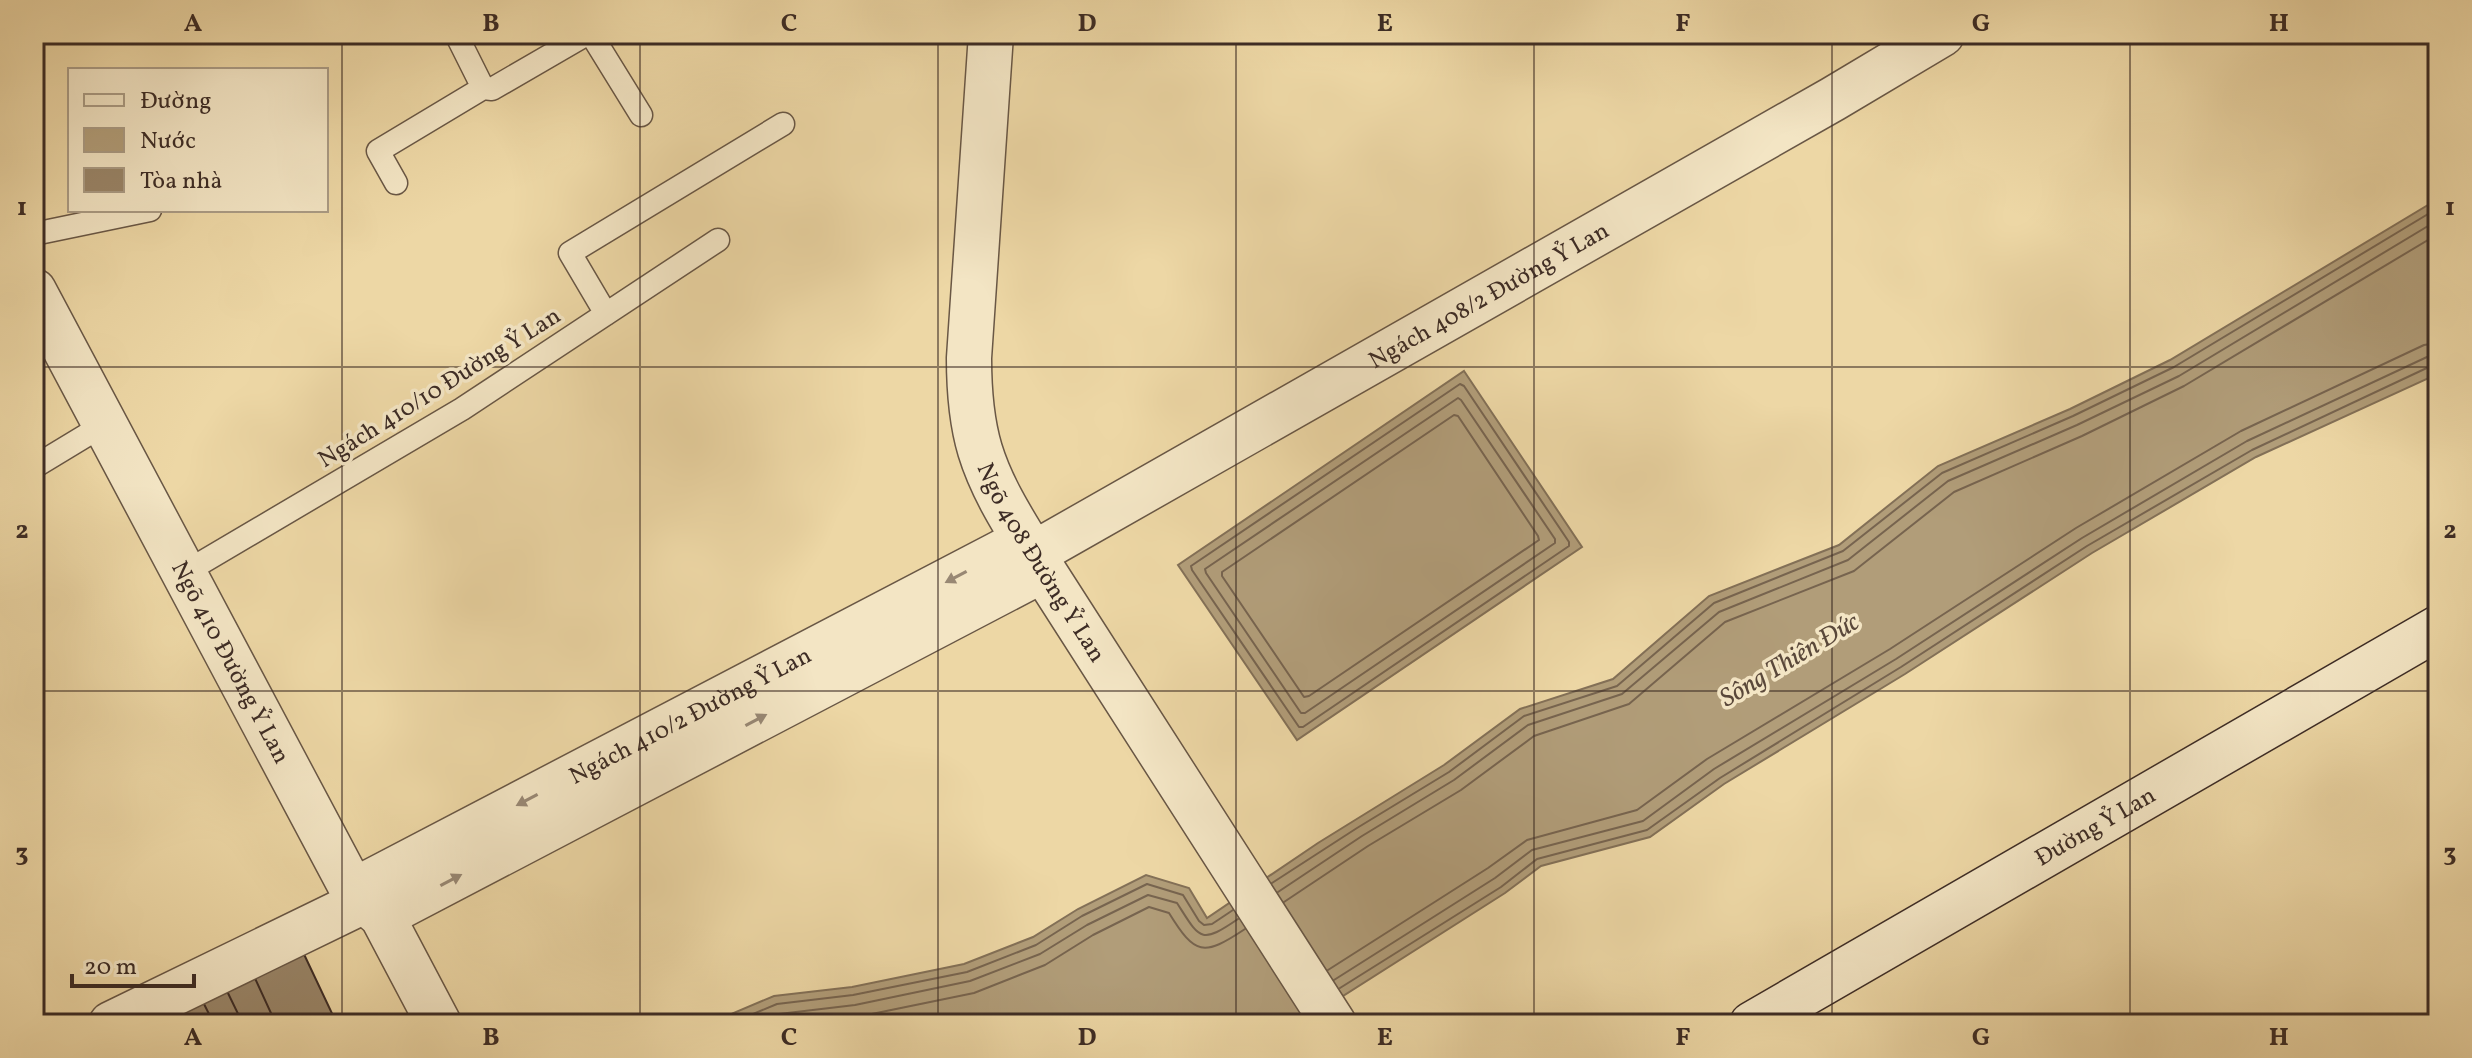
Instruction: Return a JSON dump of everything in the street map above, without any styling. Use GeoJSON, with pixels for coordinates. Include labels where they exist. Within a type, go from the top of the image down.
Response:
{"type":"FeatureCollection","features":[{"type":"Feature","properties":{"kind":"street","name":"Ngõ 408 Đường Ỷ Lan"},"geometry":{"type":"LineString","coordinates":[[991,34],[971,322],[969,395],[980,449],[993,483],[1034,555],[1334,1024]]}},
{"type":"Feature","properties":{"kind":"street","name":"Ngách 408/2 Đường Ỷ Lan"},"geometry":{"type":"LineString","coordinates":[[1034,555],[1942,34]]}},
{"type":"Feature","properties":{"kind":"street","name":"Ngõ 410 Đường Ỷ Lan"},"geometry":{"type":"LineString","coordinates":[[34,291],[184,573],[367,903],[439,1024]]}},
{"type":"Feature","properties":{"kind":"street","name":"Ngách 410/2 Đường Ỷ Lan"},"geometry":{"type":"LineString","coordinates":[[111,1024],[367,903],[1034,555]]}},
{"type":"Feature","properties":{"kind":"street","name":"Đường Ỷ Lan"},"geometry":{"type":"LineString","coordinates":[[1772,1019],[2438,628]]}},
{"type":"Feature","properties":{"kind":"lane"},"geometry":{"type":"LineString","coordinates":[[456,34],[483,88]]}},
{"type":"Feature","properties":{"kind":"lane"},"geometry":{"type":"LineString","coordinates":[[396,183],[378,151],[483,88],[492,89],[589,34],[641,115]]}},
{"type":"Feature","properties":{"kind":"lane"},"geometry":{"type":"LineString","coordinates":[[606,314],[570,253],[783,124]]}},
{"type":"Feature","properties":{"kind":"lane"},"geometry":{"type":"LineString","coordinates":[[34,234],[140,212]]}},
{"type":"Feature","properties":{"kind":"lane","name":"Ngách 410/10 Đường Ỷ Lan"},"geometry":{"type":"LineString","coordinates":[[184,573],[462,409],[718,240]]}},
{"type":"Feature","properties":{"kind":"lane"},"geometry":{"type":"LineString","coordinates":[[34,467],[105,424]]}},
{"type":"Feature","properties":{"kind":"water","name":"Sông Thiên Đức"},"geometry":{"type":"Polygon","coordinates":[[[2438,199],[2438,371],[2429,378],[2256,457],[2092,553],[1905,674],[1724,784],[1650,837],[1541,866],[1505,893],[1299,1024],[717,1024],[724,1017],[774,996],[852,987],[964,964],[1033,937],[1078,909],[1146,875],[1189,888],[1207,918],[1318,843],[1444,765],[1520,709],[1613,679],[1709,596],[1839,545],[1938,466],[2070,409],[2170,360],[2438,199]]]}},
{"type":"Feature","properties":{"kind":"water"},"geometry":{"type":"Polygon","coordinates":[[[1464,371],[1582,547],[1297,740],[1178,565],[1464,371]]]}},
{"type":"Feature","properties":{"kind":"building"},"geometry":{"type":"Polygon","coordinates":[[[302,950],[337,1024],[276,1024],[253,974],[302,950]]]}},
{"type":"Feature","properties":{"kind":"building"},"geometry":{"type":"Polygon","coordinates":[[[253,974],[276,1024],[243,1024],[225,987],[253,974]]]}},
{"type":"Feature","properties":{"kind":"building"},"geometry":{"type":"Polygon","coordinates":[[[225,987],[243,1024],[214,1024],[201,998],[225,987]]]}},
{"type":"Feature","properties":{"kind":"building"},"geometry":{"type":"Polygon","coordinates":[[[201,998],[214,1024],[182,1024],[175,1010],[201,998]]]}}]}
